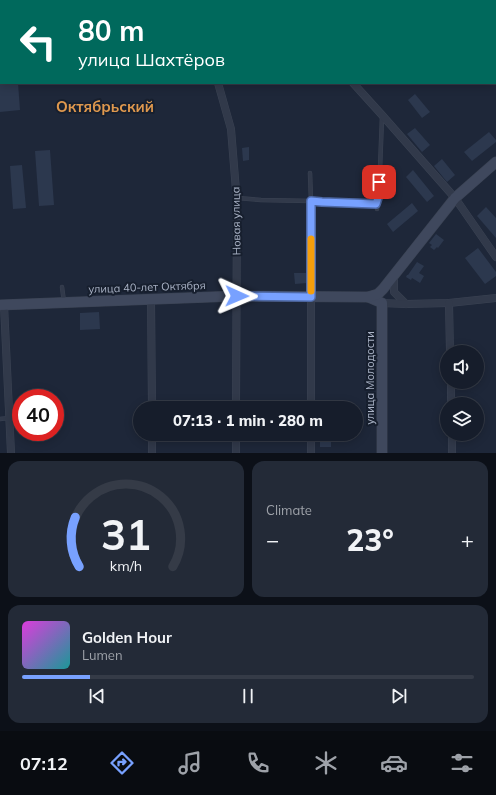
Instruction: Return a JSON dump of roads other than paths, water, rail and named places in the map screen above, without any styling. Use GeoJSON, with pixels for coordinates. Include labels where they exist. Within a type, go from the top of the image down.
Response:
{"type":"FeatureCollection","features":[{"type":"Feature","properties":{"kind":"street","name":"Новая улица"},"geometry":{"type":"LineString","coordinates":[[218,84],[231,129],[236,198],[236,401]]}},
{"type":"Feature","properties":{"kind":"street"},"geometry":{"type":"LineString","coordinates":[[355,84],[455,198],[496,257]]}},
{"type":"Feature","properties":{"kind":"street"},"geometry":{"type":"LineString","coordinates":[[368,297],[378,294],[383,289],[455,198],[496,162]]}},
{"type":"Feature","properties":{"kind":"street"},"geometry":{"type":"LineString","coordinates":[[311,204],[311,401]]}},
{"type":"Feature","properties":{"kind":"street"},"geometry":{"type":"LineString","coordinates":[[394,277],[394,292],[406,304]]}},
{"type":"Feature","properties":{"kind":"street","name":"улица 40-лет Октября"},"geometry":{"type":"LineString","coordinates":[[2,305],[151,298],[237,296],[368,297],[382,303],[406,304],[449,303],[496,298]]}},
{"type":"Feature","properties":{"kind":"street"},"geometry":{"type":"LineString","coordinates":[[151,298],[152,401]]}},
{"type":"Feature","properties":{"kind":"street","name":"улица Молодости"},"geometry":{"type":"LineString","coordinates":[[382,303],[382,453]]}},
{"type":"Feature","properties":{"kind":"street"},"geometry":{"type":"LineString","coordinates":[[449,303],[450,345]]}},
{"type":"Feature","properties":{"kind":"street"},"geometry":{"type":"LineString","coordinates":[[2,305],[11,453]]}},
{"type":"Feature","properties":{"kind":"street"},"geometry":{"type":"LineString","coordinates":[[152,441],[152,453]]}},
{"type":"Feature","properties":{"kind":"street"},"geometry":{"type":"LineString","coordinates":[[236,441],[236,453]]}},
{"type":"Feature","properties":{"kind":"street"},"geometry":{"type":"LineString","coordinates":[[311,441],[311,453]]}},
{"type":"Feature","properties":{"kind":"street"},"geometry":{"type":"LineString","coordinates":[[452,441],[452,453]]}},
{"type":"Feature","properties":{"kind":"lane"},"geometry":{"type":"LineString","coordinates":[[377,209],[376,204],[379,195],[382,115]]}},
{"type":"Feature","properties":{"kind":"lane"},"geometry":{"type":"LineString","coordinates":[[310,173],[311,204]]}},
{"type":"Feature","properties":{"kind":"lane"},"geometry":{"type":"LineString","coordinates":[[236,198],[311,204],[322,202],[376,204]]}},
{"type":"Feature","properties":{"kind":"lane"},"geometry":{"type":"LineString","coordinates":[[62,287],[64,303]]}},
{"type":"Feature","properties":{"kind":"lane"},"geometry":{"type":"LineString","coordinates":[[0,418],[9,418]]}},
{"type":"Feature","properties":{"kind":"district","name":"Октябрьский"},"geometry":{"type":"Point","coordinates":[105,106]}}]}
